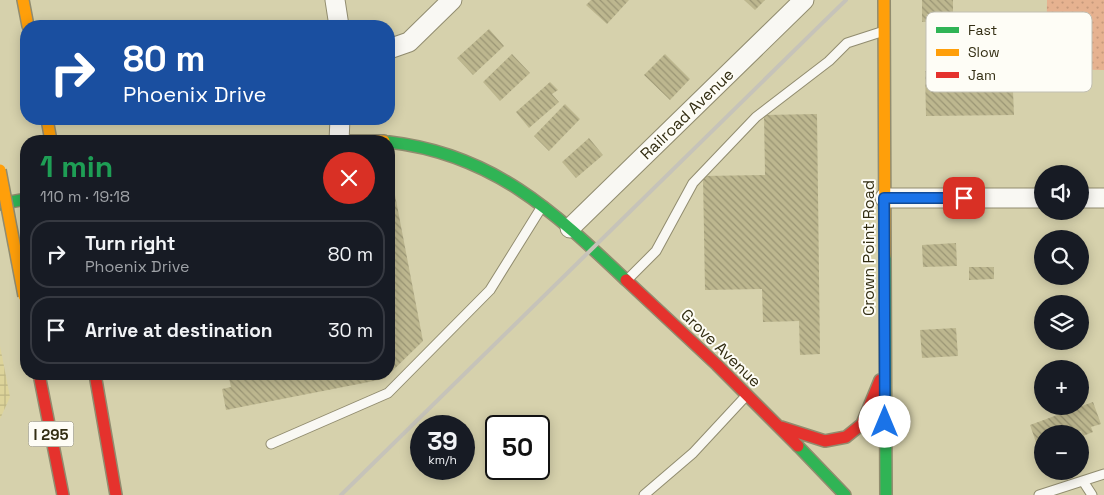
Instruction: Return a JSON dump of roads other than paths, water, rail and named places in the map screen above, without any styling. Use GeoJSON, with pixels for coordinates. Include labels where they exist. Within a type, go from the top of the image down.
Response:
{"type":"FeatureCollection","features":[{"type":"Feature","properties":{"kind":"main road"},"geometry":{"type":"LineString","coordinates":[[23,0],[27,20]]}},
{"type":"Feature","properties":{"kind":"main road","name":"Crown Point Road"},"geometry":{"type":"LineString","coordinates":[[884,0],[886,495]]}},
{"type":"Feature","properties":{"kind":"main road","name":"Grove Avenue"},"geometry":{"type":"LineString","coordinates":[[395,143],[410,144],[460,158],[484,168],[514,185],[542,206],[570,228],[627,280],[746,395],[845,495]]}},
{"type":"Feature","properties":{"kind":"main road"},"geometry":{"type":"LineString","coordinates":[[0,170],[20,275]]}},
{"type":"Feature","properties":{"kind":"main road"},"geometry":{"type":"LineString","coordinates":[[0,204],[20,200]]}},
{"type":"Feature","properties":{"kind":"main road"},"geometry":{"type":"LineString","coordinates":[[777,426],[825,442],[846,437],[862,424],[885,368]]}},
{"type":"Feature","properties":{"kind":"main road","name":"I 295"},"geometry":{"type":"LineString","coordinates":[[40,380],[63,495]]}},
{"type":"Feature","properties":{"kind":"main road"},"geometry":{"type":"LineString","coordinates":[[95,380],[116,495]]}},
{"type":"Feature","properties":{"kind":"street"},"geometry":{"type":"LineString","coordinates":[[336,0],[338,20]]}},
{"type":"Feature","properties":{"kind":"street","name":"Railroad Avenue"},"geometry":{"type":"LineString","coordinates":[[570,228],[804,0]]}},
{"type":"Feature","properties":{"kind":"street"},"geometry":{"type":"LineString","coordinates":[[395,47],[409,42],[446,2]]}},
{"type":"Feature","properties":{"kind":"street"},"geometry":{"type":"LineString","coordinates":[[884,198],[1034,198]]}},
{"type":"Feature","properties":{"kind":"street"},"geometry":{"type":"LineString","coordinates":[[1089,198],[1104,198]]}},
{"type":"Feature","properties":{"kind":"lane"},"geometry":{"type":"LineString","coordinates":[[627,280],[656,251],[693,183],[756,117],[829,61],[847,44],[884,31]]}},
{"type":"Feature","properties":{"kind":"lane"},"geometry":{"type":"LineString","coordinates":[[271,444],[388,393],[490,290],[542,206]]}},
{"type":"Feature","properties":{"kind":"lane"},"geometry":{"type":"LineString","coordinates":[[644,495],[693,453],[746,395]]}},
{"type":"Feature","properties":{"kind":"lane"},"geometry":{"type":"LineString","coordinates":[[1040,495],[1104,474]]}},
{"type":"Feature","properties":{"kind":"lane"},"geometry":{"type":"LineString","coordinates":[[1083,481],[1092,495]]}},
{"type":"Feature","properties":{"kind":"railway"},"geometry":{"type":"LineString","coordinates":[[341,495],[846,0]]}}]}
